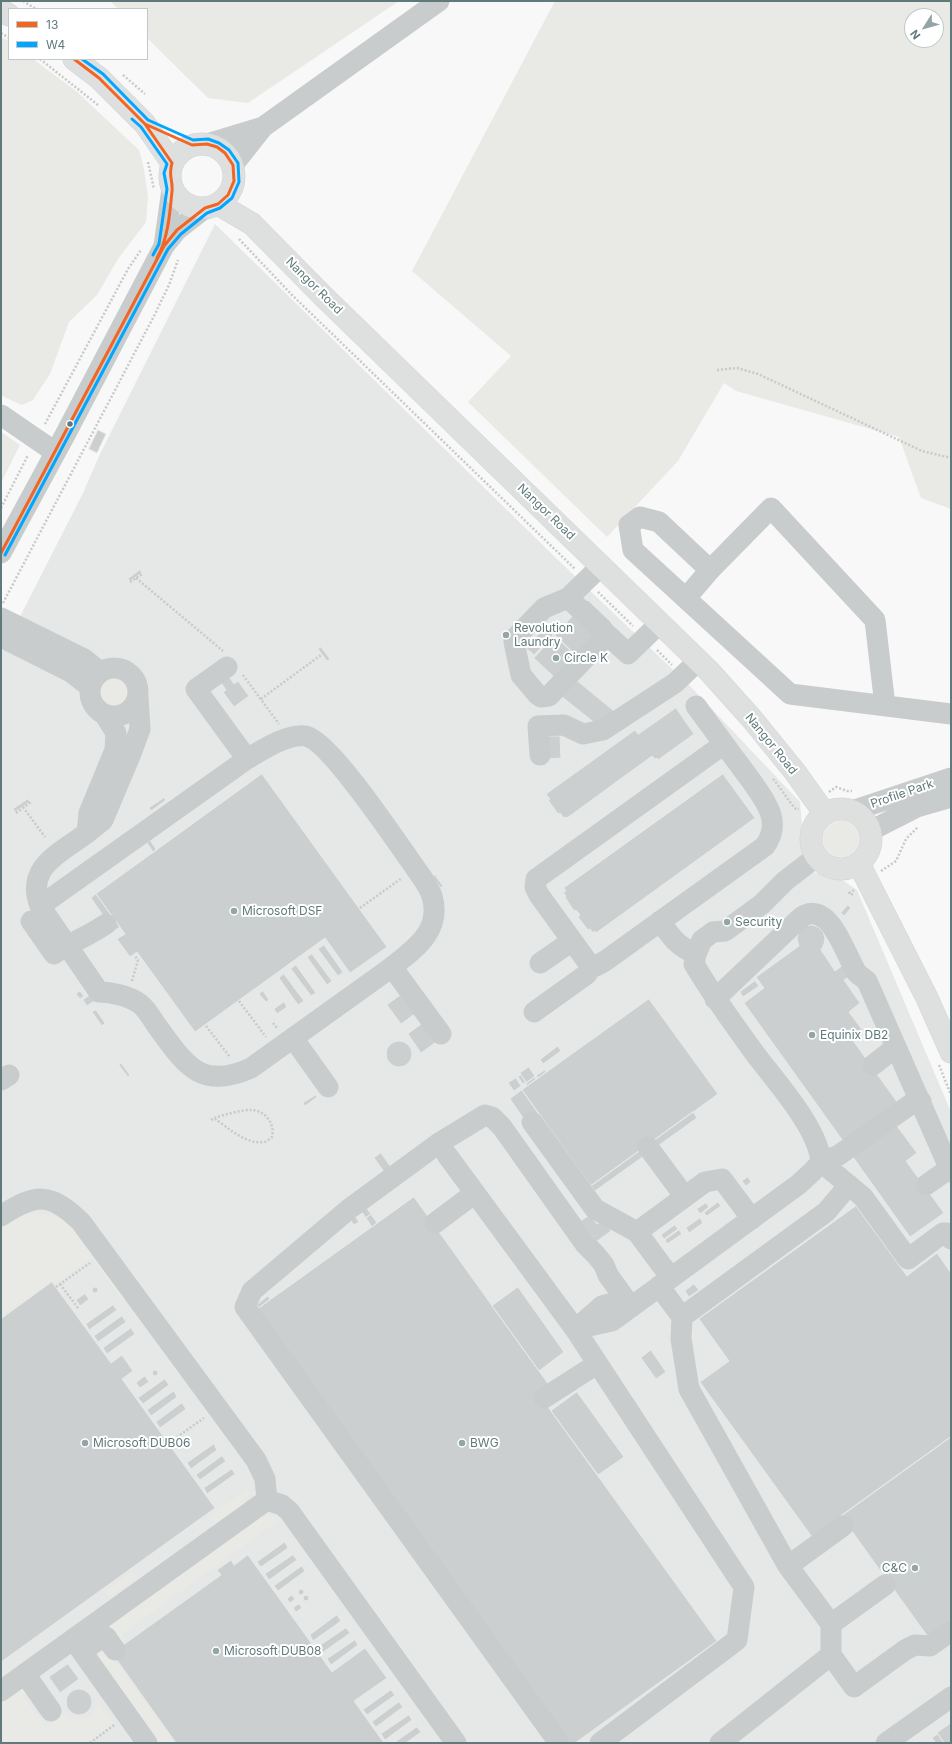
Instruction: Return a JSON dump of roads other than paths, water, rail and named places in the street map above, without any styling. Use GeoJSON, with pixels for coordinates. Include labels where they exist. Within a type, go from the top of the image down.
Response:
{"type":"FeatureCollection","features":[{"type":"Feature","properties":{"kind":"main road","name":"Nangor Road"},"geometry":{"type":"LineString","coordinates":[[75,60],[99,78],[145,124],[172,163]]}},
{"type":"Feature","properties":{"kind":"main road","name":"Nangor Road"},"geometry":{"type":"LineString","coordinates":[[145,124],[200,144],[217,147],[225,153],[233,173],[245,230]]}},
{"type":"Feature","properties":{"kind":"main road"},"geometry":{"type":"LineString","coordinates":[[163,189],[170,173],[172,163],[178,154],[200,144]]}},
{"type":"Feature","properties":{"kind":"main road"},"geometry":{"type":"LineString","coordinates":[[212,206],[228,195],[233,173]]}},
{"type":"Feature","properties":{"kind":"main road","name":"Nangor Road"},"geometry":{"type":"LineString","coordinates":[[163,189],[195,208],[212,206],[245,230],[324,297],[594,573],[660,623],[698,661],[752,719],[795,772],[825,814]]}},
{"type":"Feature","properties":{"kind":"main road"},"geometry":{"type":"LineString","coordinates":[[838,809],[852,812],[860,816],[866,823],[870,831],[871,840],[865,857],[858,864],[850,868],[840,870],[822,864],[816,856],[812,848],[811,833],[817,820],[825,814],[838,809]]}},
{"type":"Feature","properties":{"kind":"main road"},"geometry":{"type":"LineString","coordinates":[[858,864],[923,992],[951,1052]]}},
{"type":"Feature","properties":{"kind":"street"},"geometry":{"type":"LineString","coordinates":[[233,173],[264,127],[439,1]]}},
{"type":"Feature","properties":{"kind":"street"},"geometry":{"type":"LineString","coordinates":[[200,144],[264,127]]}},
{"type":"Feature","properties":{"kind":"street"},"geometry":{"type":"LineString","coordinates":[[162,248],[163,189]]}},
{"type":"Feature","properties":{"kind":"street"},"geometry":{"type":"LineString","coordinates":[[1,553],[56,452],[162,248],[177,230],[212,206]]}},
{"type":"Feature","properties":{"kind":"street"},"geometry":{"type":"LineString","coordinates":[[1,415],[56,452]]}},
{"type":"Feature","properties":{"kind":"street"},"geometry":{"type":"LineString","coordinates":[[686,598],[710,570],[771,508],[875,620],[885,706]]}},
{"type":"Feature","properties":{"kind":"street"},"geometry":{"type":"LineString","coordinates":[[710,570],[659,522],[640,517],[629,525],[633,550],[790,694],[951,714]]}},
{"type":"Feature","properties":{"kind":"street"},"geometry":{"type":"LineString","coordinates":[[594,573],[568,598],[544,608],[517,636],[514,642],[521,675],[537,694],[541,697],[549,696],[607,636]]}},
{"type":"Feature","properties":{"kind":"street"},"geometry":{"type":"LineString","coordinates":[[568,598],[628,654],[660,623]]}},
{"type":"Feature","properties":{"kind":"street"},"geometry":{"type":"LineString","coordinates":[[1,618],[84,659],[95,680]]}},
{"type":"Feature","properties":{"kind":"street"},"geometry":{"type":"LineString","coordinates":[[1,638],[71,672],[95,680]]}},
{"type":"Feature","properties":{"kind":"street"},"geometry":{"type":"LineString","coordinates":[[540,755],[538,726],[564,725],[583,734],[602,730],[675,682],[698,661]]}},
{"type":"Feature","properties":{"kind":"street"},"geometry":{"type":"LineString","coordinates":[[36,914],[247,759],[264,749],[291,737],[306,736],[323,745],[341,766],[422,879],[432,895],[435,914],[430,932],[408,954],[251,1068],[240,1073],[223,1077],[206,1075],[198,1072],[182,1059],[140,1004],[128,998],[106,992],[99,992],[67,945],[36,914],[36,884],[39,872],[46,863],[87,833],[103,820],[140,729],[138,698],[139,689],[136,681],[131,674],[124,669],[116,667],[107,668],[95,680],[90,695],[92,703],[105,715],[116,733],[115,750],[90,813],[87,833]]}},
{"type":"Feature","properties":{"kind":"street"},"geometry":{"type":"LineString","coordinates":[[227,667],[196,689],[247,759]]}},
{"type":"Feature","properties":{"kind":"street"},"geometry":{"type":"LineString","coordinates":[[105,715],[113,716],[125,714],[135,705],[138,698]]}},
{"type":"Feature","properties":{"kind":"street"},"geometry":{"type":"LineString","coordinates":[[696,706],[767,802],[772,816],[773,829],[771,838],[766,846],[605,961],[596,966],[592,966],[587,962],[536,891],[536,879],[724,744]]}},
{"type":"Feature","properties":{"kind":"street","name":"Profile Park"},"geometry":{"type":"LineString","coordinates":[[852,812],[951,778]]}},
{"type":"Feature","properties":{"kind":"street","name":"Profile Park"},"geometry":{"type":"LineString","coordinates":[[870,831],[917,807],[951,797]]}},
{"type":"Feature","properties":{"kind":"street"},"geometry":{"type":"LineString","coordinates":[[816,856],[784,881],[754,894],[716,920],[713,932],[702,940],[696,954],[694,964],[715,999],[806,1123],[820,1151],[821,1162],[863,1197],[908,1259],[943,1233],[947,1233],[951,1239]]}},
{"type":"Feature","properties":{"kind":"street"},"geometry":{"type":"LineString","coordinates":[[715,999],[805,915],[815,914],[825,918],[835,930],[858,973],[867,981],[950,1170],[926,1185]]}},
{"type":"Feature","properties":{"kind":"street"},"geometry":{"type":"LineString","coordinates":[[67,945],[91,934],[103,919]]}},
{"type":"Feature","properties":{"kind":"street"},"geometry":{"type":"LineString","coordinates":[[660,921],[674,941],[686,950],[696,954]]}},
{"type":"Feature","properties":{"kind":"street"},"geometry":{"type":"LineString","coordinates":[[540,963],[572,941]]}},
{"type":"Feature","properties":{"kind":"street"},"geometry":{"type":"LineString","coordinates":[[392,966],[441,1034]]}},
{"type":"Feature","properties":{"kind":"street"},"geometry":{"type":"LineString","coordinates":[[534,1012],[587,974],[592,966]]}},
{"type":"Feature","properties":{"kind":"street"},"geometry":{"type":"LineString","coordinates":[[293,1038],[328,1087]]}},
{"type":"Feature","properties":{"kind":"street"},"geometry":{"type":"LineString","coordinates":[[873,1065],[896,1047]]}},
{"type":"Feature","properties":{"kind":"street"},"geometry":{"type":"LineString","coordinates":[[575,1329],[612,1321],[627,1301],[665,1282],[798,1184],[821,1162],[839,1155],[911,1104],[921,1101]]}},
{"type":"Feature","properties":{"kind":"street"},"geometry":{"type":"LineString","coordinates":[[559,1743],[245,1307],[252,1290],[349,1209],[439,1143],[485,1115],[492,1117],[502,1127],[585,1244],[596,1254],[604,1265],[608,1275],[627,1301]]}},
{"type":"Feature","properties":{"kind":"street"},"geometry":{"type":"LineString","coordinates":[[532,1122],[595,1208],[637,1232],[665,1282],[682,1317],[682,1339],[689,1389],[788,1566],[831,1624],[831,1655],[854,1687],[905,1650],[915,1645],[930,1646],[951,1631]]}},
{"type":"Feature","properties":{"kind":"street"},"geometry":{"type":"LineString","coordinates":[[648,1147],[685,1197]]}},
{"type":"Feature","properties":{"kind":"street"},"geometry":{"type":"LineString","coordinates":[[447,1155],[575,1329],[744,1587],[737,1640],[600,1743]]}},
{"type":"Feature","properties":{"kind":"street"},"geometry":{"type":"LineString","coordinates":[[637,1232],[705,1182],[722,1179],[752,1219]]}},
{"type":"Feature","properties":{"kind":"street"},"geometry":{"type":"LineString","coordinates":[[682,1317],[826,1212],[849,1185]]}},
{"type":"Feature","properties":{"kind":"street"},"geometry":{"type":"LineString","coordinates":[[435,1223],[475,1193]]}},
{"type":"Feature","properties":{"kind":"street"},"geometry":{"type":"LineString","coordinates":[[1,1216],[32,1200],[45,1199],[60,1204],[81,1222],[256,1460],[265,1479],[267,1500]]}},
{"type":"Feature","properties":{"kind":"street"},"geometry":{"type":"LineString","coordinates":[[544,1398],[597,1364]]}},
{"type":"Feature","properties":{"kind":"street"},"geometry":{"type":"LineString","coordinates":[[1,1691],[25,1674],[77,1645],[267,1500]]}},
{"type":"Feature","properties":{"kind":"street"},"geometry":{"type":"LineString","coordinates":[[267,1500],[282,1505],[289,1511],[456,1743]]}},
{"type":"Feature","properties":{"kind":"street"},"geometry":{"type":"LineString","coordinates":[[788,1566],[844,1526]]}},
{"type":"Feature","properties":{"kind":"street"},"geometry":{"type":"LineString","coordinates":[[831,1624],[885,1585]]}},
{"type":"Feature","properties":{"kind":"street"},"geometry":{"type":"LineString","coordinates":[[77,1645],[106,1637],[115,1650]]}},
{"type":"Feature","properties":{"kind":"street"},"geometry":{"type":"LineString","coordinates":[[77,1645],[147,1743]]}},
{"type":"Feature","properties":{"kind":"street"},"geometry":{"type":"LineString","coordinates":[[720,1743],[831,1655]]}},
{"type":"Feature","properties":{"kind":"street"},"geometry":{"type":"LineString","coordinates":[[25,1674],[51,1712]]}},
{"type":"Feature","properties":{"kind":"street"},"geometry":{"type":"LineString","coordinates":[[886,1743],[951,1697]]}},
{"type":"Feature","properties":{"kind":"place","name":"Revolution Laundry"},"geometry":{"type":"Point","coordinates":[506,635]}},
{"type":"Feature","properties":{"kind":"place","name":"Circle K"},"geometry":{"type":"Point","coordinates":[556,658]}},
{"type":"Feature","properties":{"kind":"place","name":"Microsoft DSF"},"geometry":{"type":"Point","coordinates":[234,911]}},
{"type":"Feature","properties":{"kind":"place","name":"Security"},"geometry":{"type":"Point","coordinates":[727,922]}},
{"type":"Feature","properties":{"kind":"place","name":"Equinix DB2"},"geometry":{"type":"Point","coordinates":[812,1035]}},
{"type":"Feature","properties":{"kind":"place","name":"Microsoft DUB06"},"geometry":{"type":"Point","coordinates":[85,1443]}},
{"type":"Feature","properties":{"kind":"place","name":"BWG"},"geometry":{"type":"Point","coordinates":[462,1443]}},
{"type":"Feature","properties":{"kind":"place","name":"C&C"},"geometry":{"type":"Point","coordinates":[915,1568]}},
{"type":"Feature","properties":{"kind":"place","name":"Microsoft DUB08"},"geometry":{"type":"Point","coordinates":[216,1651]}}]}
